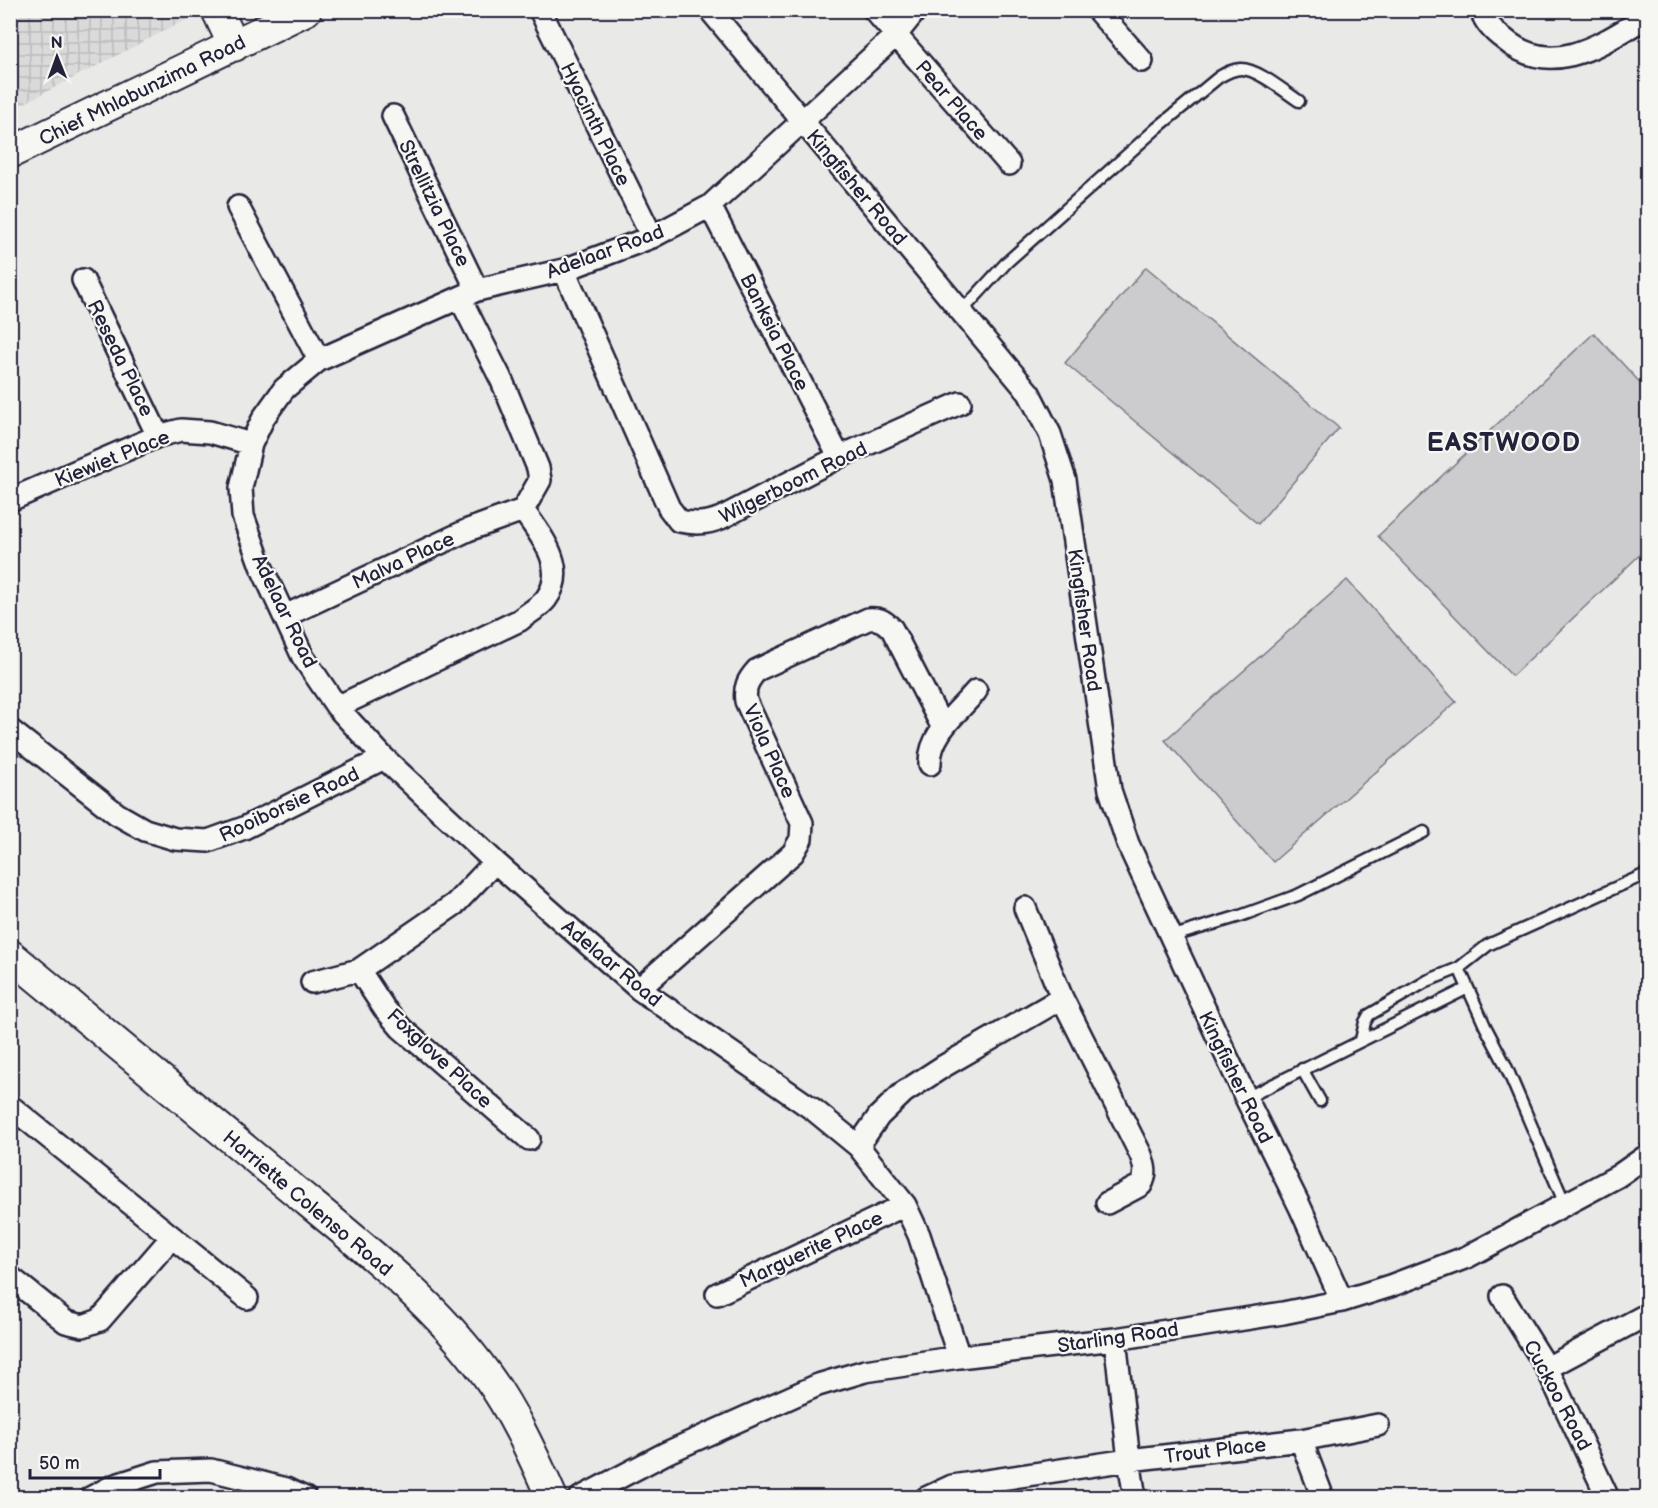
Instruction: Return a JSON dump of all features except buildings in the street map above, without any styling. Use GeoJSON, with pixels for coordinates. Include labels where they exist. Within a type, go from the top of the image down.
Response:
{"type":"FeatureCollection","features":[{"type":"Feature","properties":{"kind":"street"},"geometry":{"type":"LineString","coordinates":[[217,10],[234,46]]}},
{"type":"Feature","properties":{"kind":"street","name":"Chief Mhlabunzima Road"},"geometry":{"type":"LineString","coordinates":[[10,153],[306,10]]}},
{"type":"Feature","properties":{"kind":"street","name":"Hyacinth Place"},"geometry":{"type":"LineString","coordinates":[[540,10],[652,237]]}},
{"type":"Feature","properties":{"kind":"street","name":"Kingfisher Road"},"geometry":{"type":"LineString","coordinates":[[710,10],[1029,393],[1050,434],[1065,480],[1110,790],[1128,844],[1246,1098],[1300,1207],[1342,1301]]}},
{"type":"Feature","properties":{"kind":"street","name":"Pear Place"},"geometry":{"type":"LineString","coordinates":[[874,10],[1009,164]]}},
{"type":"Feature","properties":{"kind":"street","name":"Adelaar Road"},"geometry":{"type":"LineString","coordinates":[[916,10],[896,35],[710,206],[652,237],[564,270],[469,294],[319,360],[284,389],[264,417],[250,444],[241,488],[243,516],[261,566],[303,657],[337,707],[384,758],[495,862],[639,989],[814,1110],[858,1146],[905,1205],[920,1235],[959,1357]]}},
{"type":"Feature","properties":{"kind":"street"},"geometry":{"type":"LineString","coordinates":[[1097,10],[1142,61]]}},
{"type":"Feature","properties":{"kind":"street"},"geometry":{"type":"LineString","coordinates":[[1481,10],[1493,30],[1510,45],[1526,54],[1544,58],[1571,55],[1600,45],[1647,16]]}},
{"type":"Feature","properties":{"kind":"street","name":"Strellitzia Place"},"geometry":{"type":"LineString","coordinates":[[393,116],[469,294],[540,475],[538,484],[523,510]]}},
{"type":"Feature","properties":{"kind":"street","name":"Banksia Place"},"geometry":{"type":"LineString","coordinates":[[710,206],[839,458]]}},
{"type":"Feature","properties":{"kind":"street"},"geometry":{"type":"LineString","coordinates":[[237,207],[319,360]]}},
{"type":"Feature","properties":{"kind":"street","name":"Wilgerboom Road"},"geometry":{"type":"LineString","coordinates":[[564,270],[669,508],[679,522],[708,523],[721,518],[839,458],[960,403]]}},
{"type":"Feature","properties":{"kind":"street","name":"Reseda Place"},"geometry":{"type":"LineString","coordinates":[[83,280],[158,436]]}},
{"type":"Feature","properties":{"kind":"street","name":"Kiewiet Place"},"geometry":{"type":"LineString","coordinates":[[12,496],[158,436],[181,430],[210,432],[250,444]]}},
{"type":"Feature","properties":{"kind":"street"},"geometry":{"type":"LineString","coordinates":[[337,707],[520,620],[546,599],[553,586],[555,564],[538,531],[523,510]]}},
{"type":"Feature","properties":{"kind":"street","name":"Malva Place"},"geometry":{"type":"LineString","coordinates":[[285,616],[468,530],[523,510]]}},
{"type":"Feature","properties":{"kind":"street","name":"Viola Place"},"geometry":{"type":"LineString","coordinates":[[639,989],[793,853],[801,839],[802,823],[746,701],[745,690],[757,670],[868,619],[877,619],[892,629],[943,728]]}},
{"type":"Feature","properties":{"kind":"street"},"geometry":{"type":"LineString","coordinates":[[930,764],[931,748],[943,728],[976,691]]}},
{"type":"Feature","properties":{"kind":"street","name":"Rooiborsie Road"},"geometry":{"type":"LineString","coordinates":[[10,730],[117,814],[145,830],[175,839],[208,841],[244,828],[384,758]]}},
{"type":"Feature","properties":{"kind":"street"},"geometry":{"type":"LineString","coordinates":[[312,982],[359,970],[455,904],[495,862]]}},
{"type":"Feature","properties":{"kind":"street"},"geometry":{"type":"LineString","coordinates":[[1025,908],[1062,998],[1141,1155],[1145,1168],[1141,1185],[1107,1203]]}},
{"type":"Feature","properties":{"kind":"street","name":"Harriette Colenso Road"},"geometry":{"type":"LineString","coordinates":[[10,955],[356,1241],[418,1299],[460,1341],[487,1375],[531,1450],[552,1497]]}},
{"type":"Feature","properties":{"kind":"street","name":"Foxglove Place"},"geometry":{"type":"LineString","coordinates":[[359,970],[401,1028],[529,1139]]}},
{"type":"Feature","properties":{"kind":"street"},"geometry":{"type":"LineString","coordinates":[[858,1146],[879,1116],[904,1092],[944,1066],[1062,998]]}},
{"type":"Feature","properties":{"kind":"street"},"geometry":{"type":"LineString","coordinates":[[10,1106],[247,1298]]}},
{"type":"Feature","properties":{"kind":"street","name":"Starling Road"},"geometry":{"type":"LineString","coordinates":[[580,1497],[666,1453],[818,1385],[865,1371],[1283,1313],[1342,1301],[1411,1279],[1467,1257],[1618,1176],[1647,1155]]}},
{"type":"Feature","properties":{"kind":"street","name":"Marguerite Place"},"geometry":{"type":"LineString","coordinates":[[717,1294],[905,1205]]}},
{"type":"Feature","properties":{"kind":"street"},"geometry":{"type":"LineString","coordinates":[[10,1277],[66,1322],[82,1326],[100,1320],[172,1237]]}},
{"type":"Feature","properties":{"kind":"street","name":"Cuckoo Road"},"geometry":{"type":"LineString","coordinates":[[1502,1296],[1547,1368],[1608,1497]]}},
{"type":"Feature","properties":{"kind":"street"},"geometry":{"type":"LineString","coordinates":[[1547,1368],[1647,1314]]}},
{"type":"Feature","properties":{"kind":"street"},"geometry":{"type":"LineString","coordinates":[[1115,1338],[1135,1497]]}},
{"type":"Feature","properties":{"kind":"street","name":"Trout Place"},"geometry":{"type":"LineString","coordinates":[[926,1497],[952,1486],[1129,1460],[1300,1440],[1378,1425]]}},
{"type":"Feature","properties":{"kind":"street"},"geometry":{"type":"LineString","coordinates":[[1300,1440],[1323,1497]]}},
{"type":"Feature","properties":{"kind":"street"},"geometry":{"type":"LineString","coordinates":[[90,1497],[113,1486],[157,1472],[211,1470],[286,1488],[305,1497]]}},
{"type":"Feature","properties":{"kind":"lane"},"geometry":{"type":"LineString","coordinates":[[962,311],[1016,254],[1157,128],[1219,77],[1242,68],[1252,71],[1299,101]]}},
{"type":"Feature","properties":{"kind":"lane"},"geometry":{"type":"LineString","coordinates":[[1170,937],[1240,916],[1298,895],[1424,832]]}},
{"type":"Feature","properties":{"kind":"lane"},"geometry":{"type":"LineString","coordinates":[[1361,1040],[1365,1022],[1370,1015],[1427,981],[1459,968],[1488,945],[1647,873]]}},
{"type":"Feature","properties":{"kind":"lane"},"geometry":{"type":"LineString","coordinates":[[1459,968],[1505,1064],[1565,1204]]}},
{"type":"Feature","properties":{"kind":"lane"},"geometry":{"type":"LineString","coordinates":[[1246,1098],[1468,988]]}},
{"type":"Feature","properties":{"kind":"lane"},"geometry":{"type":"LineString","coordinates":[[1302,1069],[1320,1101]]}},
{"type":"Feature","properties":{"kind":"shaded area"},"geometry":{"type":"Polygon","coordinates":[[[11,11],[203,11],[11,110],[11,11]]]}},
{"type":"Feature","properties":{"kind":"shaded area"},"geometry":{"type":"Polygon","coordinates":[[[1146,267],[1339,428],[1258,524],[1065,363],[1146,267]]]}},
{"type":"Feature","properties":{"kind":"shaded area"},"geometry":{"type":"Polygon","coordinates":[[[1594,333],[1647,390],[1647,548],[1512,676],[1378,536],[1594,333]]]}},
{"type":"Feature","properties":{"kind":"shaded area"},"geometry":{"type":"Polygon","coordinates":[[[1347,580],[1456,702],[1273,862],[1165,740],[1347,580]]]}},
{"type":"Feature","properties":{"kind":"district","name":"EASTWOOD"},"geometry":{"type":"Point","coordinates":[1504,442]}}]}
